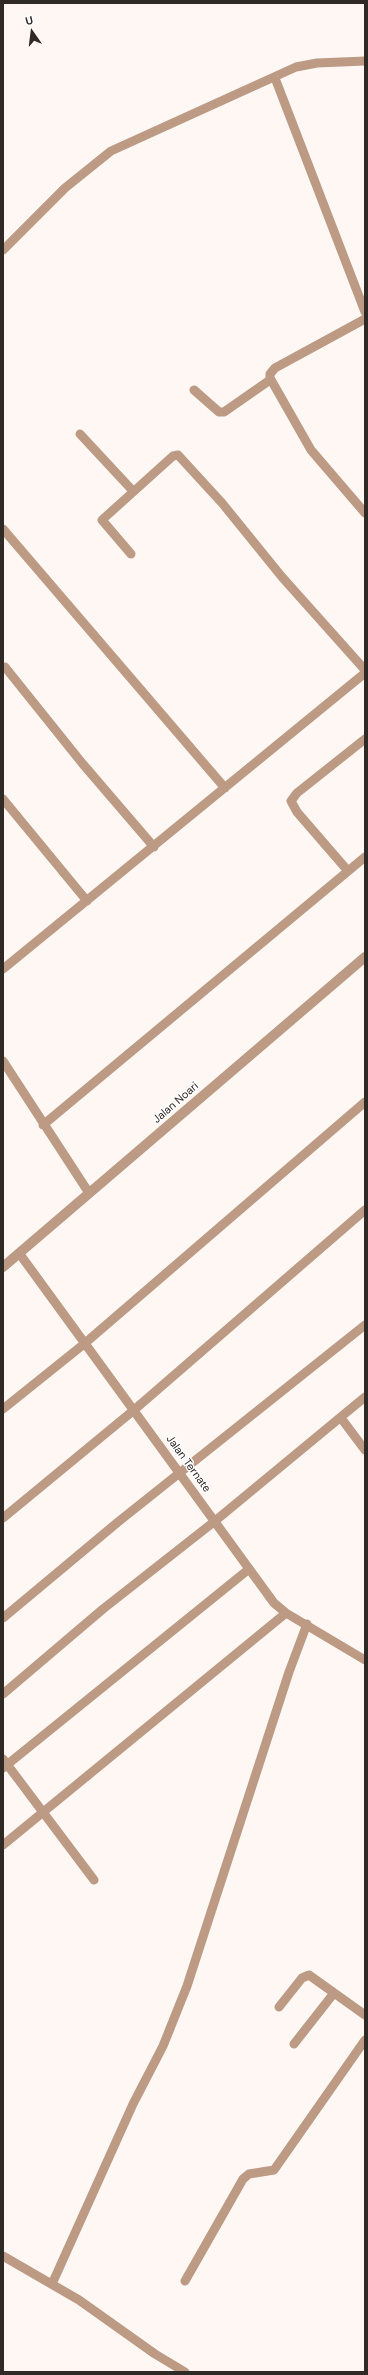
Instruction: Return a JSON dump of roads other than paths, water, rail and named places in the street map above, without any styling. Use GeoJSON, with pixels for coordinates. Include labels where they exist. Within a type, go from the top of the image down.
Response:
{"type":"FeatureCollection","features":[{"type":"Feature","properties":{"kind":"street"},"geometry":{"type":"LineString","coordinates":[[3,250],[65,188],[111,150],[276,81],[306,64],[365,61]]}},
{"type":"Feature","properties":{"kind":"street"},"geometry":{"type":"LineString","coordinates":[[276,81],[365,312]]}},
{"type":"Feature","properties":{"kind":"street"},"geometry":{"type":"LineString","coordinates":[[365,319],[275,368],[270,374],[270,380],[311,450],[365,513]]}},
{"type":"Feature","properties":{"kind":"street"},"geometry":{"type":"LineString","coordinates":[[194,390],[220,412],[224,412],[270,380]]}},
{"type":"Feature","properties":{"kind":"street"},"geometry":{"type":"LineString","coordinates":[[80,434],[133,491]]}},
{"type":"Feature","properties":{"kind":"street"},"geometry":{"type":"LineString","coordinates":[[3,969],[87,902],[365,672],[282,576],[222,503],[178,455],[173,456],[102,521],[131,554]]}},
{"type":"Feature","properties":{"kind":"street"},"geometry":{"type":"LineString","coordinates":[[3,529],[225,788]]}},
{"type":"Feature","properties":{"kind":"street"},"geometry":{"type":"LineString","coordinates":[[5,667],[82,763],[154,847]]}},
{"type":"Feature","properties":{"kind":"street"},"geometry":{"type":"LineString","coordinates":[[348,871],[297,812],[291,801],[297,794],[365,739]]}},
{"type":"Feature","properties":{"kind":"street"},"geometry":{"type":"LineString","coordinates":[[3,799],[87,902]]}},
{"type":"Feature","properties":{"kind":"street"},"geometry":{"type":"LineString","coordinates":[[43,1125],[365,857]]}},
{"type":"Feature","properties":{"kind":"street","name":"Jalan Noari"},"geometry":{"type":"LineString","coordinates":[[3,1267],[365,957]]}},
{"type":"Feature","properties":{"kind":"street"},"geometry":{"type":"LineString","coordinates":[[3,1061],[43,1125],[89,1193]]}},
{"type":"Feature","properties":{"kind":"street"},"geometry":{"type":"LineString","coordinates":[[3,1409],[84,1344],[365,1102]]}},
{"type":"Feature","properties":{"kind":"street"},"geometry":{"type":"LineString","coordinates":[[3,1518],[134,1410],[365,1210]]}},
{"type":"Feature","properties":{"kind":"street","name":"Jalan Ternate"},"geometry":{"type":"LineString","coordinates":[[18,1253],[274,1603],[286,1613],[307,1624],[365,1660]]}},
{"type":"Feature","properties":{"kind":"street"},"geometry":{"type":"LineString","coordinates":[[3,1618],[179,1472],[365,1325]]}},
{"type":"Feature","properties":{"kind":"street"},"geometry":{"type":"LineString","coordinates":[[3,1694],[109,1605],[215,1521],[365,1397]]}},
{"type":"Feature","properties":{"kind":"street"},"geometry":{"type":"LineString","coordinates":[[341,1418],[365,1450]]}},
{"type":"Feature","properties":{"kind":"street"},"geometry":{"type":"LineString","coordinates":[[94,1880],[44,1812],[4,1764],[249,1569]]}},
{"type":"Feature","properties":{"kind":"street"},"geometry":{"type":"LineString","coordinates":[[3,1845],[286,1613]]}},
{"type":"Feature","properties":{"kind":"street"},"geometry":{"type":"LineString","coordinates":[[52,2284],[133,2104],[163,2046],[184,1993],[289,1672],[307,1624]]}},
{"type":"Feature","properties":{"kind":"street"},"geometry":{"type":"LineString","coordinates":[[280,2007],[306,1975],[311,1976],[365,2015]]}},
{"type":"Feature","properties":{"kind":"street"},"geometry":{"type":"LineString","coordinates":[[294,2044],[334,1993]]}},
{"type":"Feature","properties":{"kind":"street"},"geometry":{"type":"LineString","coordinates":[[186,2281],[243,2179],[249,2174],[274,2170],[365,2040]]}},
{"type":"Feature","properties":{"kind":"street"},"geometry":{"type":"LineString","coordinates":[[3,2256],[79,2300],[155,2354],[185,2372]]}}]}
